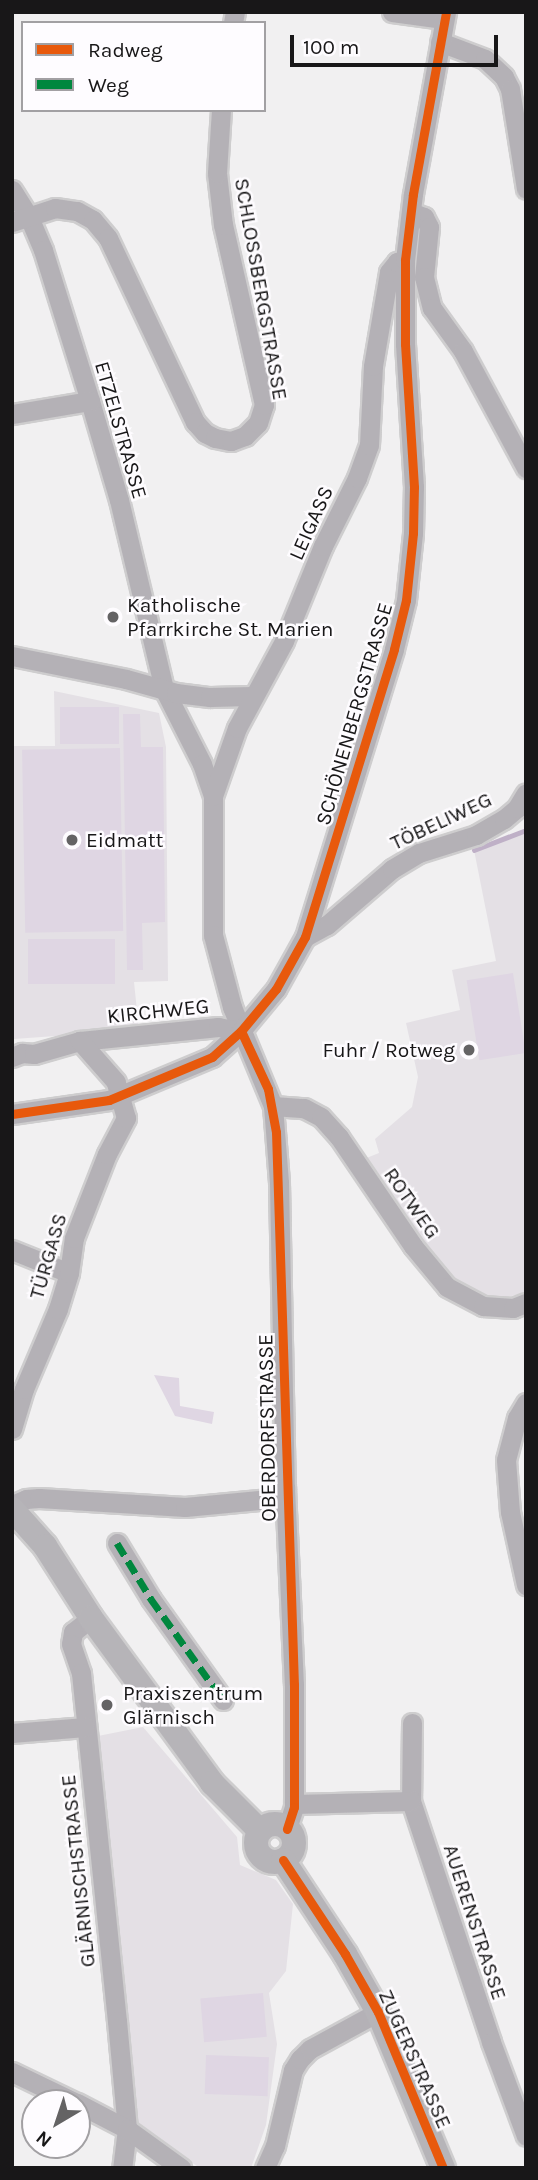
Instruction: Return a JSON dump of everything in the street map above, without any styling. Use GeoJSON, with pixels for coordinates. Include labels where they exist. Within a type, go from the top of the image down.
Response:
{"type":"FeatureCollection","features":[{"type":"Feature","properties":{"kind":"main road","name":"ZUGERSTRASSE"},"geometry":{"type":"LineString","coordinates":[[12,1507],[45,1546],[91,1618],[212,1783],[260,1831],[256,1843],[260,1855],[271,1861],[283,1860],[345,1954],[378,2012],[443,2168]]}},
{"type":"Feature","properties":{"kind":"main road"},"geometry":{"type":"LineString","coordinates":[[260,1831],[276,1824],[287,1829],[293,1846],[283,1860]]}},
{"type":"Feature","properties":{"kind":"street"},"geometry":{"type":"LineString","coordinates":[[392,12],[445,16]]}},
{"type":"Feature","properties":{"kind":"street","name":"SCHÖNENBERGSTRASSE"},"geometry":{"type":"LineString","coordinates":[[12,1114],[49,1111],[121,1097],[200,1063],[241,1031],[282,980],[305,937],[394,649],[405,600],[413,533],[414,487],[405,344],[405,260],[445,16]]}},
{"type":"Feature","properties":{"kind":"street"},"geometry":{"type":"LineString","coordinates":[[440,42],[485,58],[504,76],[510,89],[526,189]]}},
{"type":"Feature","properties":{"kind":"street","name":"SCHLOSSBERGSTRASSE"},"geometry":{"type":"LineString","coordinates":[[21,220],[55,208],[66,208],[86,215],[100,226],[195,422],[205,433],[215,438],[231,441],[245,436],[258,424],[264,405],[223,225],[217,173],[220,112]]}},
{"type":"Feature","properties":{"kind":"street","name":"ETZELSTRASSE"},"geometry":{"type":"LineString","coordinates":[[12,190],[21,220],[43,250],[90,401],[119,500],[164,689]]}},
{"type":"Feature","properties":{"kind":"street"},"geometry":{"type":"LineString","coordinates":[[411,212],[424,217],[429,227],[424,277],[432,308],[463,351],[526,468]]}},
{"type":"Feature","properties":{"kind":"street","name":"LEIGASS"},"geometry":{"type":"LineString","coordinates":[[213,796],[252,696],[285,641],[323,546],[369,445],[373,366],[389,272],[397,262],[405,260]]}},
{"type":"Feature","properties":{"kind":"street"},"geometry":{"type":"LineString","coordinates":[[12,414],[90,401]]}},
{"type":"Feature","properties":{"kind":"street"},"geometry":{"type":"LineString","coordinates":[[12,656],[210,697],[252,696]]}},
{"type":"Feature","properties":{"kind":"street","name":"OBERDORFSTRASSE"},"geometry":{"type":"LineString","coordinates":[[164,689],[202,764],[213,796],[213,936],[222,976],[241,1031],[273,1106],[279,1188],[285,1488],[294,1685],[294,1804],[287,1829]]}},
{"type":"Feature","properties":{"kind":"street","name":"TÖBELIWEG"},"geometry":{"type":"LineString","coordinates":[[305,937],[327,925],[392,869],[419,853],[476,835],[503,820],[517,808],[526,793]]}},
{"type":"Feature","properties":{"kind":"street","name":"KIRCHWEG"},"geometry":{"type":"LineString","coordinates":[[12,1057],[80,1041],[218,1027],[241,1031]]}},
{"type":"Feature","properties":{"kind":"street","name":"KIRCHWEG"},"geometry":{"type":"LineString","coordinates":[[80,1041],[116,1082],[121,1097]]}},
{"type":"Feature","properties":{"kind":"street","name":"TÜRGASS"},"geometry":{"type":"LineString","coordinates":[[12,1429],[24,1389],[58,1309],[69,1273],[74,1238],[107,1154],[125,1118],[121,1097]]}},
{"type":"Feature","properties":{"kind":"street","name":"ROTWEG"},"geometry":{"type":"LineString","coordinates":[[273,1106],[304,1108],[321,1117],[339,1137],[412,1246],[447,1287],[483,1306],[513,1308],[526,1303]]}},
{"type":"Feature","properties":{"kind":"street"},"geometry":{"type":"LineString","coordinates":[[12,1250],[69,1273]]}},
{"type":"Feature","properties":{"kind":"street"},"geometry":{"type":"LineString","coordinates":[[526,1403],[517,1418],[506,1460],[510,1512],[526,1586]]}},
{"type":"Feature","properties":{"kind":"street"},"geometry":{"type":"LineString","coordinates":[[12,1507],[26,1499],[39,1498],[185,1507],[270,1499],[285,1488]]}},
{"type":"Feature","properties":{"kind":"street"},"geometry":{"type":"LineString","coordinates":[[117,1544],[151,1599],[223,1700]]}},
{"type":"Feature","properties":{"kind":"street","name":"GLÄRNISCHSTRASSE"},"geometry":{"type":"LineString","coordinates":[[91,1618],[80,1626],[72,1637],[81,1673],[127,2129],[122,2168]]}},
{"type":"Feature","properties":{"kind":"street","name":"AUERENSTRASSE"},"geometry":{"type":"LineString","coordinates":[[412,1723],[411,1801],[491,2042],[526,2136]]}},
{"type":"Feature","properties":{"kind":"street"},"geometry":{"type":"LineString","coordinates":[[12,1733],[85,1727]]}},
{"type":"Feature","properties":{"kind":"street"},"geometry":{"type":"LineString","coordinates":[[294,1804],[411,1801]]}},
{"type":"Feature","properties":{"kind":"street"},"geometry":{"type":"LineString","coordinates":[[265,2168],[275,2146],[293,2070],[300,2059],[310,2049],[378,2012]]}},
{"type":"Feature","properties":{"kind":"street"},"geometry":{"type":"LineString","coordinates":[[12,2072],[48,2089]]}},
{"type":"Feature","properties":{"kind":"street"},"geometry":{"type":"LineString","coordinates":[[91,2110],[127,2129],[181,2168]]}},
{"type":"Feature","properties":{"kind":"shaded area","name":"Eidmatt"},"geometry":{"type":"Polygon","coordinates":[[[54,691],[159,713],[166,747],[168,981],[134,982],[139,1030],[14,1039],[12,746],[55,746],[54,691]]]}},
{"type":"Feature","properties":{"kind":"shaded area"},"geometry":{"type":"Polygon","coordinates":[[[60,707],[119,707],[119,744],[60,744],[60,707]]]}},
{"type":"Feature","properties":{"kind":"shaded area"},"geometry":{"type":"Polygon","coordinates":[[[123,714],[140,714],[141,747],[163,747],[165,922],[142,923],[143,970],[127,970],[123,714]]]}},
{"type":"Feature","properties":{"kind":"shaded area","name":"Eidmatt"},"geometry":{"type":"Polygon","coordinates":[[[120,748],[123,931],[25,933],[22,750],[120,748]]]}},
{"type":"Feature","properties":{"kind":"shaded area","name":"Fuhr / Rotweg"},"geometry":{"type":"Polygon","coordinates":[[[526,830],[526,1293],[497,1299],[474,1292],[453,1280],[431,1257],[364,1159],[379,1153],[375,1139],[412,1107],[418,1077],[406,1023],[460,1010],[452,970],[496,961],[474,850],[526,830]]]}},
{"type":"Feature","properties":{"kind":"shaded area"},"geometry":{"type":"Polygon","coordinates":[[[28,939],[115,939],[115,984],[28,984],[28,939]]]}},
{"type":"Feature","properties":{"kind":"shaded area"},"geometry":{"type":"Polygon","coordinates":[[[513,973],[526,1053],[479,1060],[467,980],[513,973]]]}},
{"type":"Feature","properties":{"kind":"shaded area"},"geometry":{"type":"Polygon","coordinates":[[[154,1375],[179,1378],[180,1406],[214,1412],[212,1424],[175,1416],[154,1375]]]}},
{"type":"Feature","properties":{"kind":"shaded area"},"geometry":{"type":"Polygon","coordinates":[[[143,1727],[237,1837],[240,1865],[276,1880],[293,1904],[286,1971],[269,1993],[277,2044],[266,2125],[251,2168],[200,2168],[136,2126],[98,1736],[143,1727]]]}},
{"type":"Feature","properties":{"kind":"shaded area"},"geometry":{"type":"Polygon","coordinates":[[[263,1993],[267,2037],[204,2042],[200,1998],[263,1993]]]}},
{"type":"Feature","properties":{"kind":"shaded area"},"geometry":{"type":"Polygon","coordinates":[[[206,2055],[269,2057],[268,2096],[205,2094],[206,2055]]]}},
{"type":"Feature","properties":{"kind":"waterway"},"geometry":{"type":"LineString","coordinates":[[474,850],[526,830]]}},
{"type":"Feature","properties":{"kind":"marked path"},"geometry":{"type":"LineString","coordinates":[[117,1543],[151,1599],[223,1700]]}},
{"type":"Feature","properties":{"kind":"cycle path"},"geometry":{"type":"LineString","coordinates":[[12,1114],[109,1100],[212,1057],[241,1031],[276,989],[305,937],[394,649],[406,600],[413,533],[414,487],[405,344],[405,260],[413,194],[446,12]]}},
{"type":"Feature","properties":{"kind":"cycle path"},"geometry":{"type":"LineString","coordinates":[[241,1031],[268,1089],[276,1132],[294,1685],[294,1807],[287,1829]]}},
{"type":"Feature","properties":{"kind":"cycle path"},"geometry":{"type":"LineString","coordinates":[[283,1860],[345,1954],[378,2012],[443,2168]]}},
{"type":"Feature","properties":{"kind":"place","name":"Katholische Pfarrkirche St. Marien"},"geometry":{"type":"Point","coordinates":[113,617]}},
{"type":"Feature","properties":{"kind":"place","name":"Eidmatt"},"geometry":{"type":"Point","coordinates":[72,840]}},
{"type":"Feature","properties":{"kind":"place","name":"Fuhr / Rotweg"},"geometry":{"type":"Point","coordinates":[469,1050]}},
{"type":"Feature","properties":{"kind":"place","name":"Praxiszentrum Glärnisch"},"geometry":{"type":"Point","coordinates":[107,1705]}}]}
